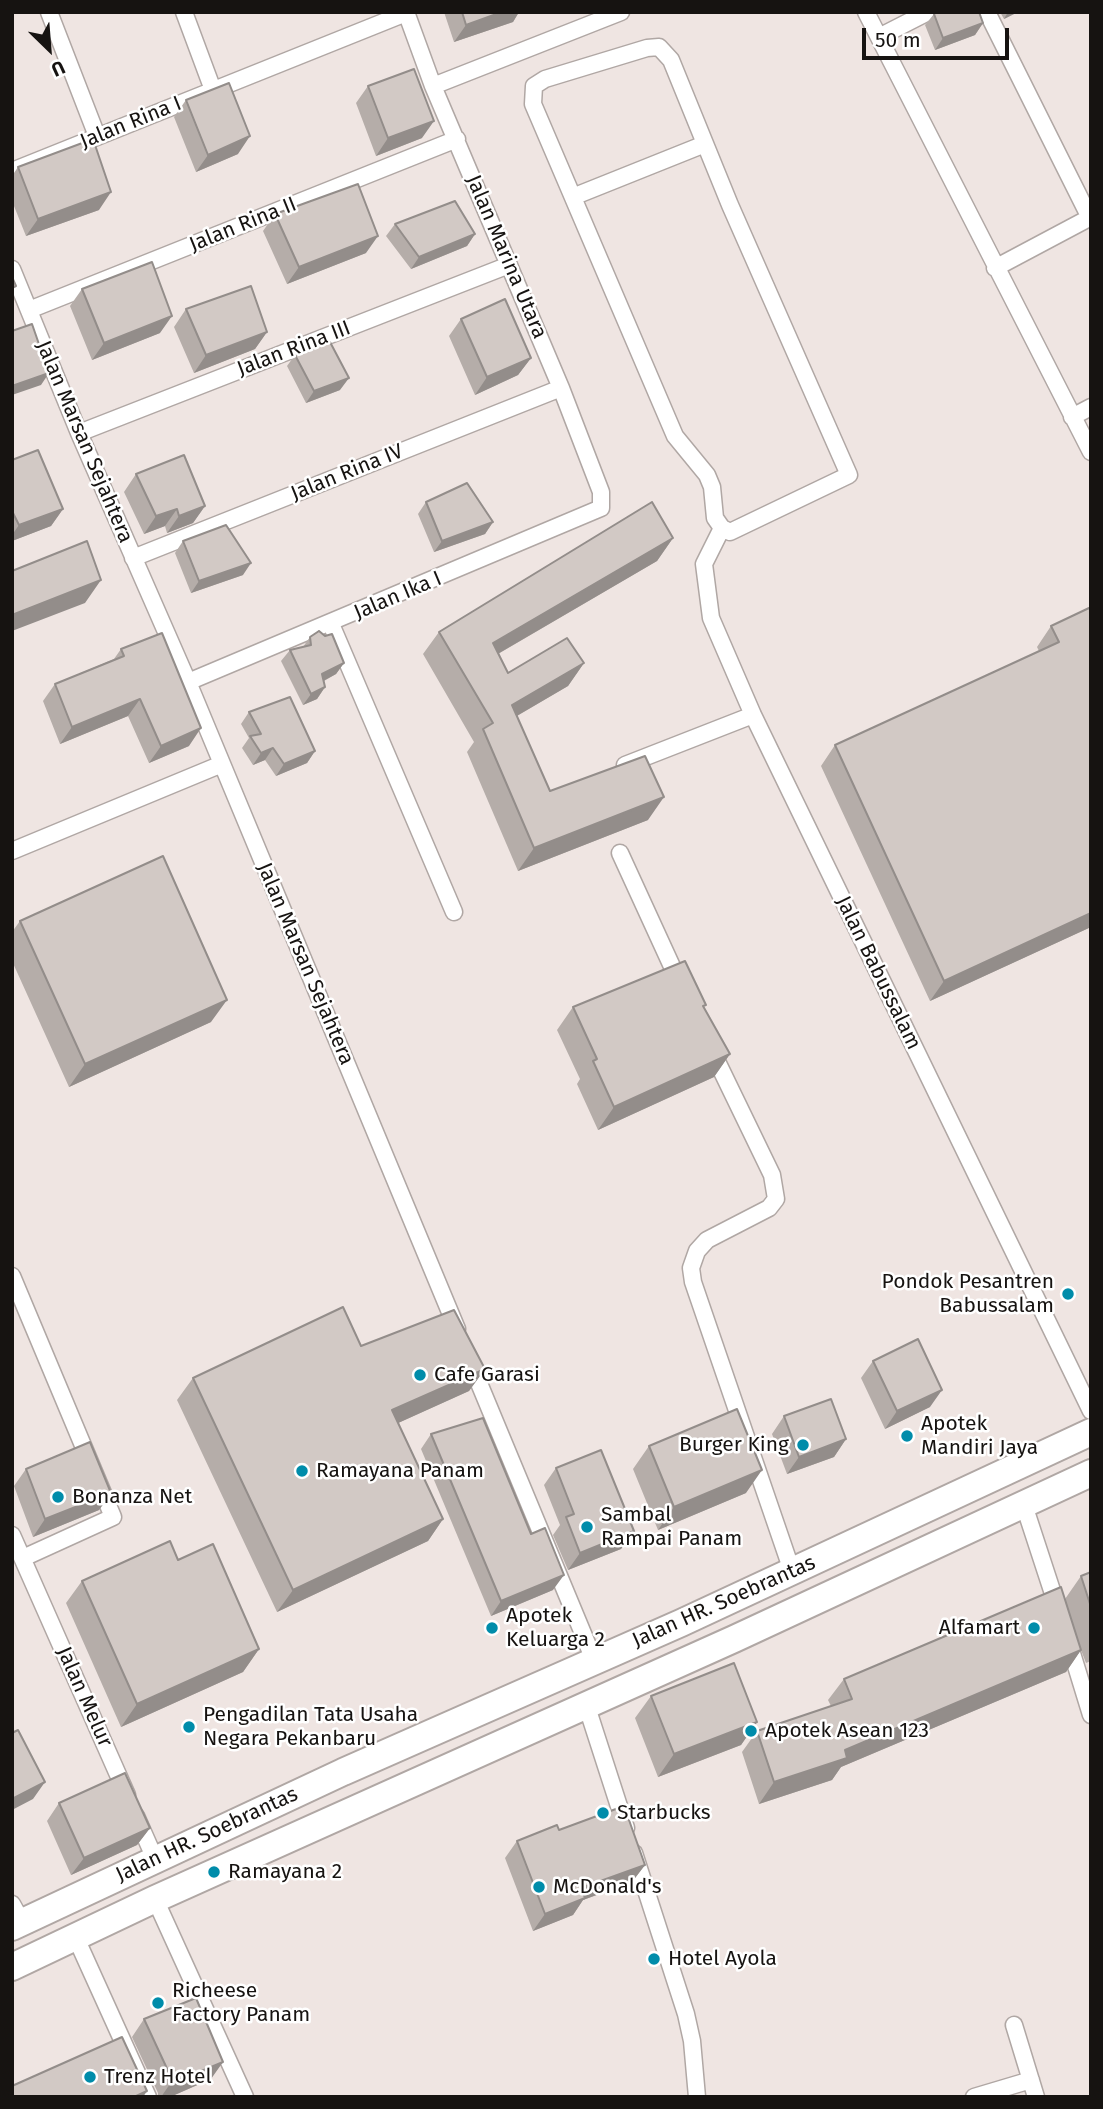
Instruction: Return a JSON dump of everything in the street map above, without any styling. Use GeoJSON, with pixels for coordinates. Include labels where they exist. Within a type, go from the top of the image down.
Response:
{"type":"FeatureCollection","features":[{"type":"Feature","properties":{"kind":"main road","name":"Jalan HR. Soebrantas"},"geometry":{"type":"LineString","coordinates":[[16,1918],[155,1859],[792,1571],[1091,1432]]}},
{"type":"Feature","properties":{"kind":"main road"},"geometry":{"type":"LineString","coordinates":[[1007,1471],[1024,1505]]}},
{"type":"Feature","properties":{"kind":"main road","name":"Jalan HR. Soebrantas"},"geometry":{"type":"LineString","coordinates":[[12,1967],[155,1899],[1091,1473]]}},
{"type":"Feature","properties":{"kind":"main road"},"geometry":{"type":"LineString","coordinates":[[926,1509],[940,1542]]}},
{"type":"Feature","properties":{"kind":"street"},"geometry":{"type":"LineString","coordinates":[[49,12],[97,136]]}},
{"type":"Feature","properties":{"kind":"street"},"geometry":{"type":"LineString","coordinates":[[184,12],[213,90]]}},
{"type":"Feature","properties":{"kind":"street"},"geometry":{"type":"LineString","coordinates":[[866,12],[1091,452]]}},
{"type":"Feature","properties":{"kind":"street"},"geometry":{"type":"LineString","coordinates":[[879,37],[928,12]]}},
{"type":"Feature","properties":{"kind":"street"},"geometry":{"type":"LineString","coordinates":[[987,12],[1090,217],[995,268]]}},
{"type":"Feature","properties":{"kind":"street","name":"Jalan Rina I"},"geometry":{"type":"LineString","coordinates":[[12,171],[406,13]]}},
{"type":"Feature","properties":{"kind":"street","name":"Jalan Marina Utara"},"geometry":{"type":"LineString","coordinates":[[406,13],[433,86],[561,388],[603,502]]}},
{"type":"Feature","properties":{"kind":"street"},"geometry":{"type":"LineString","coordinates":[[433,86],[617,13]]}},
{"type":"Feature","properties":{"kind":"street"},"geometry":{"type":"LineString","coordinates":[[659,47],[671,60],[705,144],[849,475],[730,532],[722,528],[715,518],[712,487],[707,475],[675,436],[575,196],[533,104],[534,86],[545,79],[646,48],[659,47]]}},
{"type":"Feature","properties":{"kind":"street","name":"Jalan Rina II"},"geometry":{"type":"LineString","coordinates":[[29,310],[457,139]]}},
{"type":"Feature","properties":{"kind":"street"},"geometry":{"type":"LineString","coordinates":[[575,196],[705,144]]}},
{"type":"Feature","properties":{"kind":"street","name":"Jalan Rina III"},"geometry":{"type":"LineString","coordinates":[[79,433],[509,265]]}},
{"type":"Feature","properties":{"kind":"street","name":"Jalan Marsan Sejahtera"},"geometry":{"type":"LineString","coordinates":[[12,269],[79,433],[188,682],[594,1660]]}},
{"type":"Feature","properties":{"kind":"street","name":"Jalan Rina IV"},"geometry":{"type":"LineString","coordinates":[[133,558],[561,388]]}},
{"type":"Feature","properties":{"kind":"street"},"geometry":{"type":"LineString","coordinates":[[1072,417],[1091,407]]}},
{"type":"Feature","properties":{"kind":"street","name":"Jalan Ika I"},"geometry":{"type":"LineString","coordinates":[[188,682],[594,513],[603,502]]}},
{"type":"Feature","properties":{"kind":"street","name":"Jalan Babussalam"},"geometry":{"type":"LineString","coordinates":[[722,528],[704,564],[711,618],[753,715],[1091,1411]]}},
{"type":"Feature","properties":{"kind":"street"},"geometry":{"type":"LineString","coordinates":[[331,624],[454,912]]}},
{"type":"Feature","properties":{"kind":"street"},"geometry":{"type":"LineString","coordinates":[[614,769],[753,715]]}},
{"type":"Feature","properties":{"kind":"street"},"geometry":{"type":"LineString","coordinates":[[12,851],[222,764]]}},
{"type":"Feature","properties":{"kind":"street"},"geometry":{"type":"LineString","coordinates":[[620,853],[687,1000]]}},
{"type":"Feature","properties":{"kind":"street"},"geometry":{"type":"LineString","coordinates":[[704,1037],[772,1175],[776,1199],[769,1208],[707,1240],[697,1251],[691,1268],[693,1282],[792,1571]]}},
{"type":"Feature","properties":{"kind":"street"},"geometry":{"type":"LineString","coordinates":[[12,1276],[113,1517],[23,1558]]}},
{"type":"Feature","properties":{"kind":"street"},"geometry":{"type":"LineString","coordinates":[[1024,1505],[1091,1715]]}},
{"type":"Feature","properties":{"kind":"street","name":"Jalan Melur"},"geometry":{"type":"LineString","coordinates":[[12,1535],[155,1859]]}},
{"type":"Feature","properties":{"kind":"street"},"geometry":{"type":"LineString","coordinates":[[586,1704],[686,2014],[692,2041],[697,2097]]}},
{"type":"Feature","properties":{"kind":"street"},"geometry":{"type":"LineString","coordinates":[[155,1899],[245,2097]]}},
{"type":"Feature","properties":{"kind":"street"},"geometry":{"type":"LineString","coordinates":[[76,1938],[148,2097]]}},
{"type":"Feature","properties":{"kind":"street"},"geometry":{"type":"LineString","coordinates":[[1014,2025],[1036,2097]]}},
{"type":"Feature","properties":{"kind":"street"},"geometry":{"type":"LineString","coordinates":[[974,2097],[1031,2080]]}},
{"type":"Feature","properties":{"kind":"building"},"geometry":{"type":"Polygon","coordinates":[[[462,12],[502,12],[466,25],[462,12]]]}},
{"type":"Feature","properties":{"kind":"building"},"geometry":{"type":"Polygon","coordinates":[[[979,12],[983,23],[943,38],[934,14],[979,12]]]}},
{"type":"Feature","properties":{"kind":"building"},"geometry":{"type":"Polygon","coordinates":[[[414,69],[434,121],[388,138],[368,86],[414,69]]]}},
{"type":"Feature","properties":{"kind":"building"},"geometry":{"type":"Polygon","coordinates":[[[229,83],[250,136],[208,155],[186,100],[229,83]]]}},
{"type":"Feature","properties":{"kind":"building"},"geometry":{"type":"Polygon","coordinates":[[[93,139],[111,192],[38,219],[18,167],[93,139]]]}},
{"type":"Feature","properties":{"kind":"building"},"geometry":{"type":"Polygon","coordinates":[[[358,184],[378,236],[299,267],[275,214],[358,184]]]}},
{"type":"Feature","properties":{"kind":"building"},"geometry":{"type":"Polygon","coordinates":[[[455,201],[475,234],[419,257],[395,224],[455,201]]]}},
{"type":"Feature","properties":{"kind":"building"},"geometry":{"type":"Polygon","coordinates":[[[152,262],[172,316],[104,343],[82,289],[152,262]]]}},
{"type":"Feature","properties":{"kind":"building"},"geometry":{"type":"Polygon","coordinates":[[[251,286],[267,332],[206,355],[186,309],[251,286]]]}},
{"type":"Feature","properties":{"kind":"building"},"geometry":{"type":"Polygon","coordinates":[[[505,299],[531,358],[487,377],[461,319],[505,299]]]}},
{"type":"Feature","properties":{"kind":"building"},"geometry":{"type":"Polygon","coordinates":[[[32,324],[49,373],[12,386],[12,331],[32,324]]]}},
{"type":"Feature","properties":{"kind":"building"},"geometry":{"type":"Polygon","coordinates":[[[330,342],[349,378],[314,391],[295,355],[330,342]]]}},
{"type":"Feature","properties":{"kind":"building"},"geometry":{"type":"Polygon","coordinates":[[[38,450],[63,509],[19,525],[12,511],[12,460],[38,450]]]}},
{"type":"Feature","properties":{"kind":"building"},"geometry":{"type":"Polygon","coordinates":[[[184,455],[205,506],[179,516],[177,509],[156,516],[136,474],[184,455]]]}},
{"type":"Feature","properties":{"kind":"building"},"geometry":{"type":"Polygon","coordinates":[[[467,483],[493,522],[442,541],[426,502],[467,483]]]}},
{"type":"Feature","properties":{"kind":"building"},"geometry":{"type":"Polygon","coordinates":[[[652,502],[673,538],[493,643],[508,673],[567,638],[584,663],[512,705],[550,791],[645,756],[664,797],[534,848],[483,729],[493,723],[439,632],[652,502]]]}},
{"type":"Feature","properties":{"kind":"building"},"geometry":{"type":"Polygon","coordinates":[[[226,525],[251,563],[199,581],[183,541],[226,525]]]}},
{"type":"Feature","properties":{"kind":"building"},"geometry":{"type":"Polygon","coordinates":[[[87,541],[101,580],[12,615],[12,571],[87,541]]]}},
{"type":"Feature","properties":{"kind":"building"},"geometry":{"type":"Polygon","coordinates":[[[1089,608],[1091,913],[944,981],[835,745],[1059,642],[1051,626],[1089,608]]]}},
{"type":"Feature","properties":{"kind":"building"},"geometry":{"type":"Polygon","coordinates":[[[319,631],[325,636],[332,634],[344,663],[322,674],[325,687],[311,694],[290,650],[311,645],[310,637],[319,631]]]}},
{"type":"Feature","properties":{"kind":"building"},"geometry":{"type":"Polygon","coordinates":[[[162,633],[201,728],[161,746],[140,699],[72,727],[55,684],[124,656],[121,649],[162,633]]]}},
{"type":"Feature","properties":{"kind":"building"},"geometry":{"type":"Polygon","coordinates":[[[290,697],[315,751],[284,764],[273,748],[261,753],[250,736],[261,734],[249,712],[290,697]]]}},
{"type":"Feature","properties":{"kind":"building"},"geometry":{"type":"Polygon","coordinates":[[[163,856],[227,1000],[85,1064],[20,921],[163,856]]]}},
{"type":"Feature","properties":{"kind":"building"},"geometry":{"type":"Polygon","coordinates":[[[685,961],[706,1005],[703,1006],[730,1054],[614,1107],[593,1061],[597,1059],[573,1007],[685,961]]]}},
{"type":"Feature","properties":{"kind":"building","name":"Ramayana Panam"},"geometry":{"type":"Polygon","coordinates":[[[343,1307],[361,1346],[454,1310],[485,1369],[392,1410],[443,1519],[293,1590],[193,1378],[343,1307]]]}},
{"type":"Feature","properties":{"kind":"building"},"geometry":{"type":"Polygon","coordinates":[[[918,1339],[942,1390],[897,1411],[873,1361],[918,1339]]]}},
{"type":"Feature","properties":{"kind":"building"},"geometry":{"type":"Polygon","coordinates":[[[831,1399],[846,1439],[799,1457],[784,1416],[831,1399]]]}},
{"type":"Feature","properties":{"kind":"building"},"geometry":{"type":"Polygon","coordinates":[[[737,1409],[762,1470],[674,1507],[649,1446],[737,1409]]]}},
{"type":"Feature","properties":{"kind":"building"},"geometry":{"type":"Polygon","coordinates":[[[483,1418],[531,1534],[545,1528],[564,1575],[501,1601],[431,1434],[483,1418]]]}},
{"type":"Feature","properties":{"kind":"building"},"geometry":{"type":"Polygon","coordinates":[[[90,1442],[111,1493],[45,1519],[26,1469],[90,1442]]]}},
{"type":"Feature","properties":{"kind":"building"},"geometry":{"type":"Polygon","coordinates":[[[601,1450],[634,1531],[580,1553],[566,1517],[574,1514],[556,1468],[601,1450]]]}},
{"type":"Feature","properties":{"kind":"building"},"geometry":{"type":"Polygon","coordinates":[[[170,1541],[178,1560],[213,1544],[259,1649],[137,1704],[82,1581],[170,1541]]]}},
{"type":"Feature","properties":{"kind":"building"},"geometry":{"type":"Polygon","coordinates":[[[1091,1572],[1091,1607],[1081,1576],[1091,1572]]]}},
{"type":"Feature","properties":{"kind":"building"},"geometry":{"type":"Polygon","coordinates":[[[1061,1587],[1081,1650],[845,1750],[847,1758],[774,1782],[757,1731],[852,1699],[844,1679],[1061,1587]]]}},
{"type":"Feature","properties":{"kind":"building"},"geometry":{"type":"Polygon","coordinates":[[[734,1663],[757,1722],[674,1754],[651,1696],[734,1663]]]}},
{"type":"Feature","properties":{"kind":"building"},"geometry":{"type":"Polygon","coordinates":[[[18,1730],[45,1782],[12,1799],[12,1733],[18,1730]]]}},
{"type":"Feature","properties":{"kind":"building"},"geometry":{"type":"Polygon","coordinates":[[[125,1773],[150,1828],[84,1858],[59,1803],[125,1773]]]}},
{"type":"Feature","properties":{"kind":"building"},"geometry":{"type":"Polygon","coordinates":[[[624,1806],[645,1865],[581,1888],[585,1898],[545,1914],[517,1841],[557,1825],[559,1830],[624,1806]]]}},
{"type":"Feature","properties":{"kind":"building"},"geometry":{"type":"Polygon","coordinates":[[[196,1998],[223,2062],[170,2084],[170,2075],[144,2019],[196,1998]]]}},
{"type":"Feature","properties":{"kind":"building"},"geometry":{"type":"Polygon","coordinates":[[[122,2037],[147,2091],[134,2097],[12,2097],[12,2086],[122,2037]]]}},
{"type":"Feature","properties":{"kind":"place","name":"Pondok Pesantren Babussalam"},"geometry":{"type":"Point","coordinates":[1068,1294]}},
{"type":"Feature","properties":{"kind":"place","name":"Cafe Garasi"},"geometry":{"type":"Point","coordinates":[420,1375]}},
{"type":"Feature","properties":{"kind":"place","name":"Apotek Mandiri Jaya"},"geometry":{"type":"Point","coordinates":[907,1436]}},
{"type":"Feature","properties":{"kind":"place","name":"Burger King"},"geometry":{"type":"Point","coordinates":[803,1445]}},
{"type":"Feature","properties":{"kind":"place","name":"Ramayana Panam"},"geometry":{"type":"Point","coordinates":[302,1471]}},
{"type":"Feature","properties":{"kind":"place","name":"Bonanza Net"},"geometry":{"type":"Point","coordinates":[58,1497]}},
{"type":"Feature","properties":{"kind":"place","name":"Sambal Rampai Panam"},"geometry":{"type":"Point","coordinates":[587,1527]}},
{"type":"Feature","properties":{"kind":"place","name":"Apotek Keluarga 2"},"geometry":{"type":"Point","coordinates":[492,1628]}},
{"type":"Feature","properties":{"kind":"place","name":"Alfamart"},"geometry":{"type":"Point","coordinates":[1034,1628]}},
{"type":"Feature","properties":{"kind":"place","name":"Pengadilan Tata Usaha Negara Pekanbaru"},"geometry":{"type":"Point","coordinates":[189,1727]}},
{"type":"Feature","properties":{"kind":"place","name":"Apotek Asean 123"},"geometry":{"type":"Point","coordinates":[751,1731]}},
{"type":"Feature","properties":{"kind":"place","name":"Starbucks"},"geometry":{"type":"Point","coordinates":[603,1813]}},
{"type":"Feature","properties":{"kind":"place","name":"Ramayana 2"},"geometry":{"type":"Point","coordinates":[214,1872]}},
{"type":"Feature","properties":{"kind":"place","name":"McDonald's"},"geometry":{"type":"Point","coordinates":[539,1887]}},
{"type":"Feature","properties":{"kind":"place","name":"Hotel Ayola"},"geometry":{"type":"Point","coordinates":[654,1959]}},
{"type":"Feature","properties":{"kind":"place","name":"Richeese Factory Panam"},"geometry":{"type":"Point","coordinates":[158,2003]}},
{"type":"Feature","properties":{"kind":"place","name":"Trenz Hotel"},"geometry":{"type":"Point","coordinates":[90,2077]}}]}
